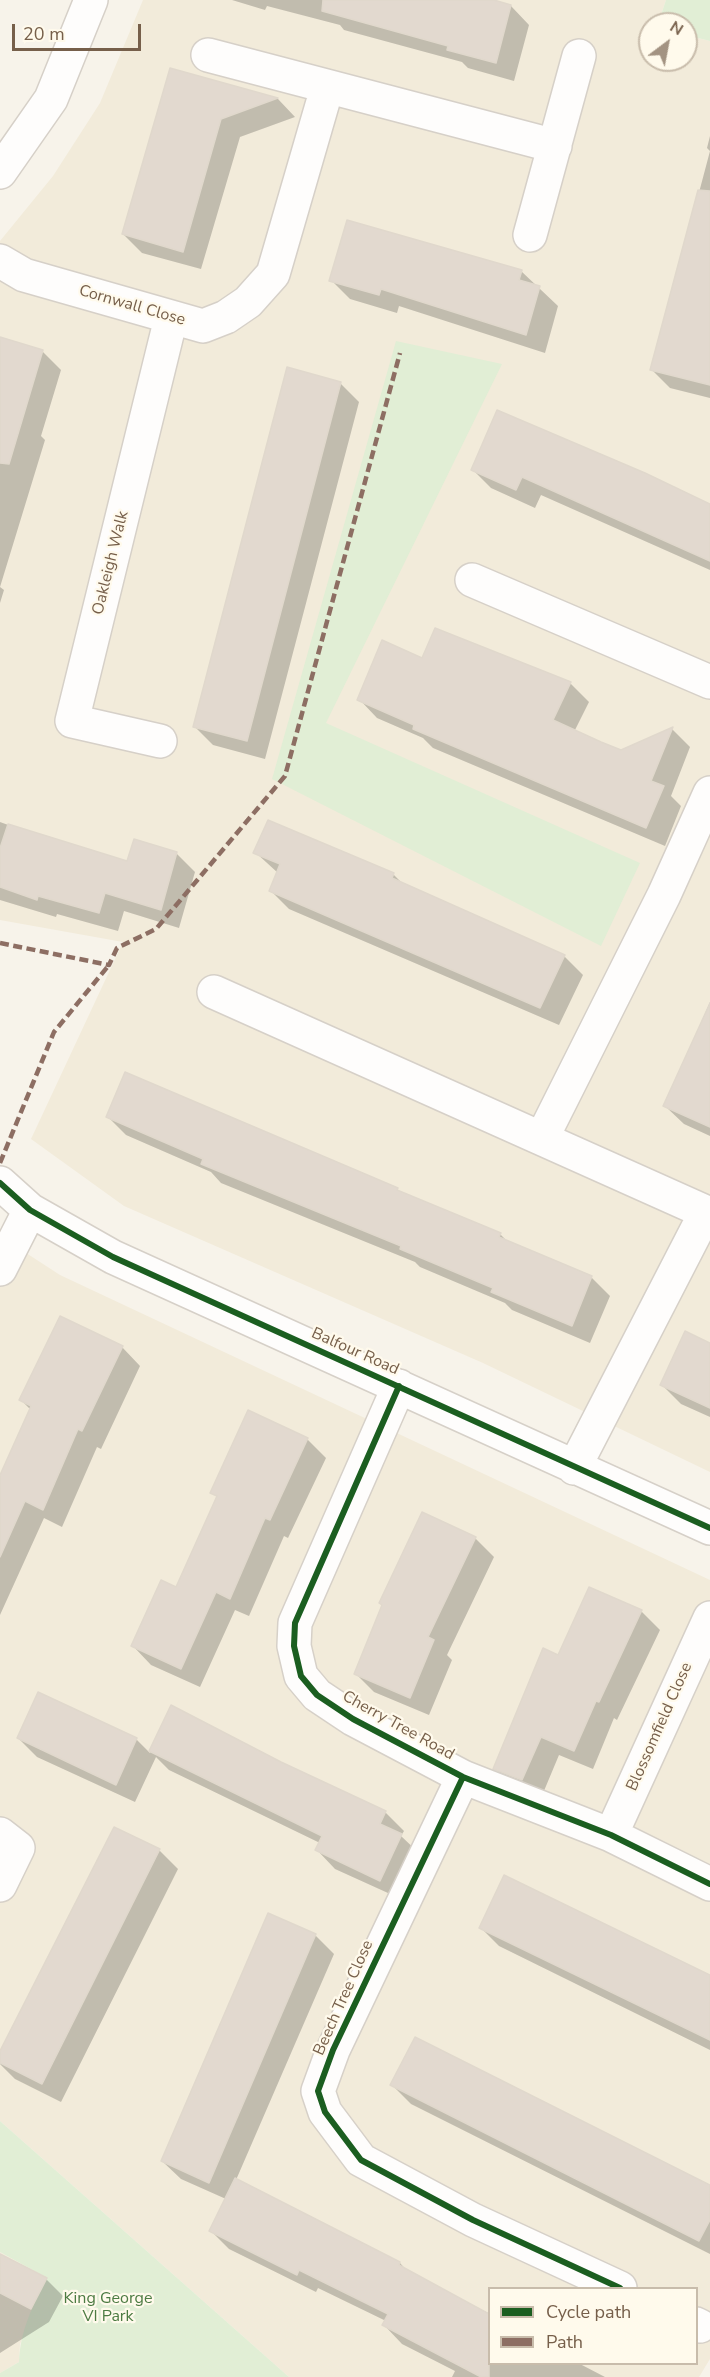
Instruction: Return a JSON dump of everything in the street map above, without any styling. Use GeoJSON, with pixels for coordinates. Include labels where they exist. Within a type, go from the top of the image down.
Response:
{"type":"FeatureCollection","features":[{"type":"Feature","properties":{"kind":"street"},"geometry":{"type":"LineString","coordinates":[[0,172],[51,99],[91,0]]}},
{"type":"Feature","properties":{"kind":"street"},"geometry":{"type":"LineString","coordinates":[[208,55],[555,146]]}},
{"type":"Feature","properties":{"kind":"street"},"geometry":{"type":"LineString","coordinates":[[530,236],[579,56]]}},
{"type":"Feature","properties":{"kind":"street","name":"Cornwall Close"},"geometry":{"type":"LineString","coordinates":[[0,261],[24,275],[203,326],[226,316],[248,302],[273,274],[327,88]]}},
{"type":"Feature","properties":{"kind":"street","name":"Oakleigh Walk"},"geometry":{"type":"LineString","coordinates":[[160,741],[72,721],[171,318]]}},
{"type":"Feature","properties":{"kind":"street"},"geometry":{"type":"LineString","coordinates":[[472,580],[710,682]]}},
{"type":"Feature","properties":{"kind":"street"},"geometry":{"type":"LineString","coordinates":[[542,1138],[648,926],[710,794]]}},
{"type":"Feature","properties":{"kind":"street"},"geometry":{"type":"LineString","coordinates":[[214,992],[708,1213],[574,1468]]}},
{"type":"Feature","properties":{"kind":"street","name":"Balfour Road"},"geometry":{"type":"LineString","coordinates":[[0,1183],[30,1210],[113,1257],[710,1528]]}},
{"type":"Feature","properties":{"kind":"street"},"geometry":{"type":"LineString","coordinates":[[0,1269],[30,1210]]}},
{"type":"Feature","properties":{"kind":"street","name":"Cherry Tree Road"},"geometry":{"type":"LineString","coordinates":[[399,1386],[295,1623],[294,1646],[301,1677],[317,1695],[353,1719],[463,1778],[611,1835],[710,1884]]}},
{"type":"Feature","properties":{"kind":"street","name":"Blossomfield Close"},"geometry":{"type":"LineString","coordinates":[[611,1835],[710,1618]]}},
{"type":"Feature","properties":{"kind":"street","name":"Beech Tree Close"},"geometry":{"type":"LineString","coordinates":[[463,1778],[333,2050],[318,2091],[325,2112],[361,2160],[473,2220],[616,2287]]}},
{"type":"Feature","properties":{"kind":"street"},"geometry":{"type":"LineString","coordinates":[[0,1834],[18,1848],[0,1885]]}},
{"type":"Feature","properties":{"kind":"shaded area"},"geometry":{"type":"Polygon","coordinates":[[[143,0],[666,0],[662,12],[638,12],[638,72],[698,72],[698,38],[710,41],[710,1472],[483,1363],[124,1206],[31,1139],[123,942],[0,920],[0,241],[53,176],[100,103],[143,0]]]}},
{"type":"Feature","properties":{"kind":"shaded area"},"geometry":{"type":"Polygon","coordinates":[[[0,1236],[60,1275],[710,1580],[710,2359],[699,2377],[289,2377],[0,2121],[0,1236]]]}},
{"type":"Feature","properties":{"kind":"shaded area"},"geometry":{"type":"Polygon","coordinates":[[[0,2252],[47,2278],[20,2344],[19,2362],[0,2373],[0,2252]]]}},
{"type":"Feature","properties":{"kind":"green space"},"geometry":{"type":"Polygon","coordinates":[[[666,0],[710,0],[710,41],[698,38],[698,12],[662,12],[666,0]]]}},
{"type":"Feature","properties":{"kind":"green space"},"geometry":{"type":"Polygon","coordinates":[[[396,341],[502,364],[326,723],[640,863],[601,946],[272,779],[396,341]]]}},
{"type":"Feature","properties":{"kind":"green space","name":"King George VI Park"},"geometry":{"type":"Polygon","coordinates":[[[0,2121],[289,2377],[0,2377],[0,2373],[19,2362],[22,2340],[32,2308],[47,2278],[0,2252],[0,2121]]]}},
{"type":"Feature","properties":{"kind":"building"},"geometry":{"type":"Polygon","coordinates":[[[323,0],[494,0],[511,5],[496,63],[447,50],[448,46],[322,11],[323,0]]]}},
{"type":"Feature","properties":{"kind":"building"},"geometry":{"type":"Polygon","coordinates":[[[170,68],[278,98],[221,119],[183,252],[122,234],[170,68]]]}},
{"type":"Feature","properties":{"kind":"building"},"geometry":{"type":"Polygon","coordinates":[[[698,190],[710,191],[710,385],[650,370],[698,190]]]}},
{"type":"Feature","properties":{"kind":"building"},"geometry":{"type":"Polygon","coordinates":[[[347,220],[522,270],[519,280],[540,286],[526,335],[381,289],[379,295],[329,281],[347,220]]]}},
{"type":"Feature","properties":{"kind":"building"},"geometry":{"type":"Polygon","coordinates":[[[0,337],[43,350],[9,464],[0,463],[0,337]]]}},
{"type":"Feature","properties":{"kind":"building"},"geometry":{"type":"Polygon","coordinates":[[[287,367],[341,382],[247,741],[193,727],[287,367]]]}},
{"type":"Feature","properties":{"kind":"building"},"geometry":{"type":"Polygon","coordinates":[[[497,410],[645,473],[710,504],[710,561],[522,477],[516,490],[471,470],[497,410]]]}},
{"type":"Feature","properties":{"kind":"building"},"geometry":{"type":"Polygon","coordinates":[[[435,628],[571,682],[553,720],[601,742],[621,750],[673,727],[651,781],[664,786],[646,828],[413,729],[414,725],[357,700],[382,640],[422,658],[435,628]]]}},
{"type":"Feature","properties":{"kind":"building"},"geometry":{"type":"Polygon","coordinates":[[[268,820],[394,873],[392,878],[565,955],[540,1008],[269,891],[280,864],[253,853],[268,820]]]}},
{"type":"Feature","properties":{"kind":"building"},"geometry":{"type":"Polygon","coordinates":[[[8,824],[127,861],[134,839],[177,852],[161,910],[105,893],[99,913],[38,896],[37,900],[0,887],[0,848],[8,824]]]}},
{"type":"Feature","properties":{"kind":"building"},"geometry":{"type":"Polygon","coordinates":[[[710,1003],[710,1127],[663,1106],[710,1003]]]}},
{"type":"Feature","properties":{"kind":"building"},"geometry":{"type":"Polygon","coordinates":[[[125,1072],[398,1188],[397,1190],[501,1233],[499,1237],[592,1276],[572,1326],[491,1292],[493,1288],[400,1249],[401,1246],[201,1164],[203,1159],[106,1117],[125,1072]]]}},
{"type":"Feature","properties":{"kind":"building"},"geometry":{"type":"Polygon","coordinates":[[[60,1316],[123,1346],[82,1431],[78,1429],[43,1510],[25,1501],[0,1557],[0,1475],[31,1406],[19,1400],[60,1316]]]}},
{"type":"Feature","properties":{"kind":"building"},"geometry":{"type":"Polygon","coordinates":[[[685,1331],[710,1343],[710,1408],[660,1385],[685,1331]]]}},
{"type":"Feature","properties":{"kind":"building"},"geometry":{"type":"Polygon","coordinates":[[[248,1410],[308,1438],[270,1520],[265,1518],[230,1599],[216,1592],[181,1669],[131,1646],[161,1580],[176,1587],[217,1496],[210,1493],[248,1410]]]}},
{"type":"Feature","properties":{"kind":"building"},"geometry":{"type":"Polygon","coordinates":[[[422,1512],[476,1537],[428,1637],[434,1640],[410,1698],[354,1674],[382,1605],[379,1603],[422,1512]]]}},
{"type":"Feature","properties":{"kind":"building"},"geometry":{"type":"Polygon","coordinates":[[[589,1587],[642,1610],[599,1702],[596,1701],[574,1751],[541,1737],[522,1780],[493,1769],[543,1648],[558,1655],[589,1587]]]}},
{"type":"Feature","properties":{"kind":"building"},"geometry":{"type":"Polygon","coordinates":[[[38,1692],[137,1738],[116,1785],[17,1738],[38,1692]]]}},
{"type":"Feature","properties":{"kind":"building"},"geometry":{"type":"Polygon","coordinates":[[[171,1705],[281,1762],[386,1811],[380,1824],[402,1834],[380,1881],[315,1850],[322,1836],[149,1751],[171,1705]]]}},
{"type":"Feature","properties":{"kind":"building"},"geometry":{"type":"Polygon","coordinates":[[[114,1827],[160,1849],[42,2084],[0,2063],[0,2051],[114,1827]]]}},
{"type":"Feature","properties":{"kind":"building"},"geometry":{"type":"Polygon","coordinates":[[[504,1875],[710,1975],[710,2040],[479,1928],[504,1875]]]}},
{"type":"Feature","properties":{"kind":"building"},"geometry":{"type":"Polygon","coordinates":[[[268,1913],[316,1934],[209,2183],[161,2161],[268,1913]]]}},
{"type":"Feature","properties":{"kind":"building"},"geometry":{"type":"Polygon","coordinates":[[[415,2037],[710,2185],[710,2220],[699,2241],[390,2085],[415,2037]]]}},
{"type":"Feature","properties":{"kind":"building"},"geometry":{"type":"Polygon","coordinates":[[[235,2178],[400,2262],[399,2265],[488,2313],[489,2377],[481,2377],[382,2325],[388,2314],[299,2270],[297,2275],[209,2231],[235,2178]]]}},
{"type":"Feature","properties":{"kind":"building"},"geometry":{"type":"Polygon","coordinates":[[[0,2254],[47,2278],[31,2309],[0,2293],[0,2254]]]}},
{"type":"Feature","properties":{"kind":"marked path"},"geometry":{"type":"LineString","coordinates":[[0,943],[109,965],[117,948],[156,929],[285,776],[400,353]]}},
{"type":"Feature","properties":{"kind":"marked path"},"geometry":{"type":"LineString","coordinates":[[0,1163],[54,1032],[109,965]]}},
{"type":"Feature","properties":{"kind":"cycle path"},"geometry":{"type":"LineString","coordinates":[[0,1183],[30,1210],[113,1257],[710,1528]]}},
{"type":"Feature","properties":{"kind":"cycle path"},"geometry":{"type":"LineString","coordinates":[[399,1386],[295,1623],[294,1646],[301,1676],[317,1695],[353,1719],[463,1777],[611,1835],[710,1884]]}},
{"type":"Feature","properties":{"kind":"cycle path"},"geometry":{"type":"LineString","coordinates":[[463,1777],[333,2050],[318,2091],[325,2112],[361,2160],[473,2220],[618,2287]]}}]}
